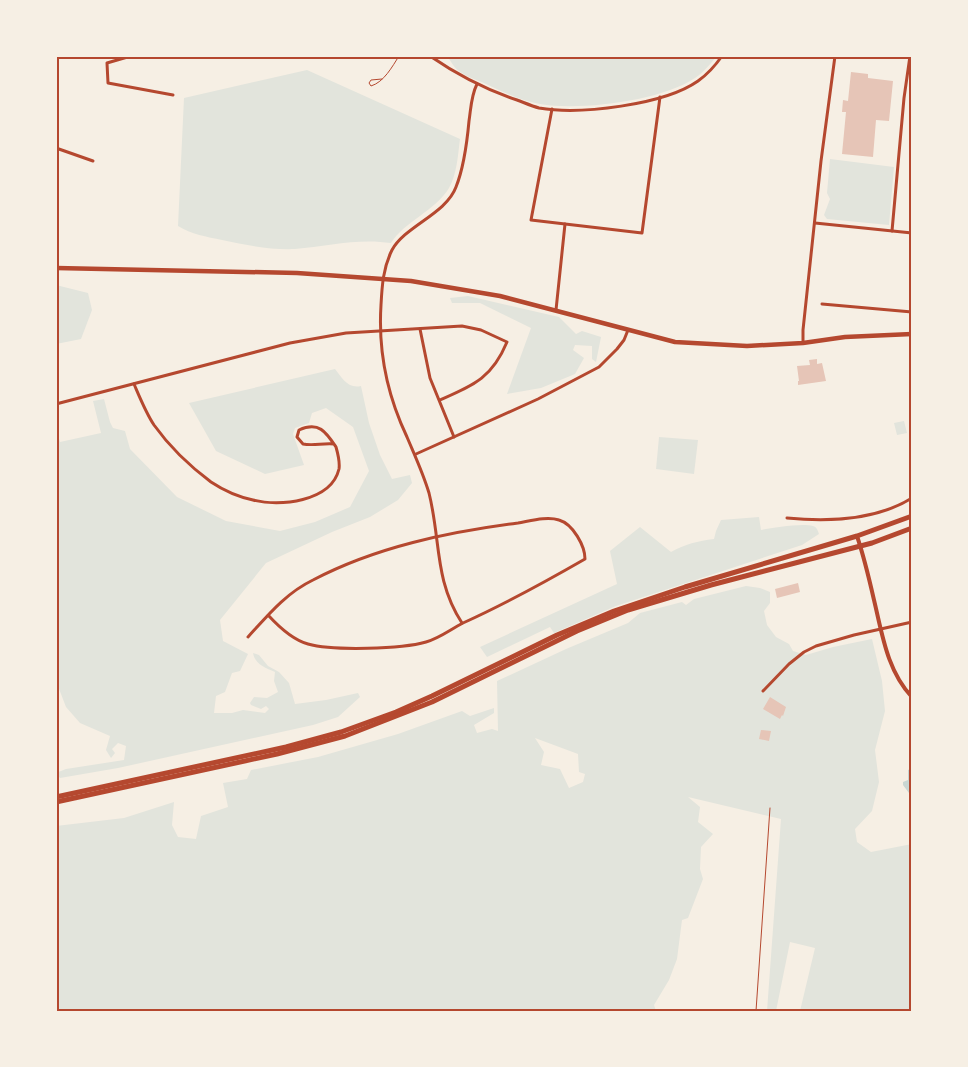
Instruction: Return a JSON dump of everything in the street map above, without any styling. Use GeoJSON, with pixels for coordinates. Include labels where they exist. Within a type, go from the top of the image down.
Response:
{"type":"FeatureCollection","features":[{"type":"Feature","properties":{"kind":"highway"},"geometry":{"type":"LineString","coordinates":[[56,797],[286,747],[341,732],[396,712],[557,635],[614,611],[677,589],[857,536],[912,516]]}},
{"type":"Feature","properties":{"kind":"highway"},"geometry":{"type":"LineString","coordinates":[[56,802],[277,754],[345,736],[432,702],[577,631],[628,610],[711,585],[860,546],[912,528]]}},
{"type":"Feature","properties":{"kind":"main road"},"geometry":{"type":"LineString","coordinates":[[56,268],[297,273],[411,281],[500,296],[675,342],[747,346],[803,343],[845,336],[912,334]]}},
{"type":"Feature","properties":{"kind":"street"},"geometry":{"type":"LineString","coordinates":[[131,56],[107,63],[108,83],[173,95]]}},
{"type":"Feature","properties":{"kind":"street"},"geometry":{"type":"LineString","coordinates":[[430,56],[457,75],[496,93],[538,108],[552,109],[595,109],[660,97],[697,82],[711,70],[722,56]]}},
{"type":"Feature","properties":{"kind":"street"},"geometry":{"type":"LineString","coordinates":[[803,343],[835,56]]}},
{"type":"Feature","properties":{"kind":"street"},"geometry":{"type":"LineString","coordinates":[[892,231],[904,98],[910,56]]}},
{"type":"Feature","properties":{"kind":"street"},"geometry":{"type":"LineString","coordinates":[[462,623],[445,589],[438,562],[436,536],[428,493],[416,454],[406,437],[391,394],[383,365],[380,330],[385,268],[394,248],[446,203],[456,189],[463,164],[470,101],[476,84]]}},
{"type":"Feature","properties":{"kind":"street"},"geometry":{"type":"LineString","coordinates":[[552,109],[531,220],[642,233],[660,97]]}},
{"type":"Feature","properties":{"kind":"street"},"geometry":{"type":"LineString","coordinates":[[56,148],[93,161]]}},
{"type":"Feature","properties":{"kind":"street"},"geometry":{"type":"LineString","coordinates":[[815,223],[912,233]]}},
{"type":"Feature","properties":{"kind":"street"},"geometry":{"type":"LineString","coordinates":[[556,310],[565,224]]}},
{"type":"Feature","properties":{"kind":"street"},"geometry":{"type":"LineString","coordinates":[[822,304],[912,312]]}},
{"type":"Feature","properties":{"kind":"street"},"geometry":{"type":"LineString","coordinates":[[56,404],[290,343],[346,334],[446,326],[470,327],[499,337],[507,342],[500,358],[481,380],[440,400]]}},
{"type":"Feature","properties":{"kind":"street"},"geometry":{"type":"LineString","coordinates":[[420,328],[430,378],[454,438]]}},
{"type":"Feature","properties":{"kind":"street"},"geometry":{"type":"LineString","coordinates":[[416,454],[538,399],[598,367],[617,349],[624,340],[628,329]]}},
{"type":"Feature","properties":{"kind":"street"},"geometry":{"type":"LineString","coordinates":[[134,384],[154,424],[171,444],[212,482],[230,492],[252,500],[275,503],[291,502],[308,498],[328,487],[335,479],[339,468],[339,458],[334,444],[320,428],[312,426],[299,430],[297,437],[302,444],[311,446],[319,443],[334,444]]}},
{"type":"Feature","properties":{"kind":"street"},"geometry":{"type":"LineString","coordinates":[[787,518],[835,520],[870,515],[885,511],[912,498]]}},
{"type":"Feature","properties":{"kind":"street"},"geometry":{"type":"LineString","coordinates":[[248,637],[268,616],[288,595],[313,580],[388,550],[436,536],[507,524],[550,519],[559,520],[568,524],[585,553],[585,559],[536,587],[426,642],[384,647],[340,648],[308,644],[298,640],[268,616]]}},
{"type":"Feature","properties":{"kind":"street"},"geometry":{"type":"LineString","coordinates":[[857,536],[890,662],[901,683],[912,697]]}},
{"type":"Feature","properties":{"kind":"street"},"geometry":{"type":"LineString","coordinates":[[763,691],[789,664],[804,652],[825,644],[912,622]]}},
{"type":"Feature","properties":{"kind":"lane"},"geometry":{"type":"LineString","coordinates":[[382,79],[371,80],[369,83],[371,86],[382,79],[399,56]]}},
{"type":"Feature","properties":{"kind":"path"},"geometry":{"type":"LineString","coordinates":[[756,1011],[770,808]]}},
{"type":"Feature","properties":{"kind":"shaded area"},"geometry":{"type":"Polygon","coordinates":[[[447,56],[717,56],[695,78],[662,93],[598,105],[557,106],[526,101],[469,77],[456,68],[447,56]]]}},
{"type":"Feature","properties":{"kind":"shaded area"},"geometry":{"type":"Polygon","coordinates":[[[307,70],[460,139],[454,177],[443,196],[404,228],[391,243],[367,241],[295,249],[276,249],[205,236],[178,226],[184,98],[307,70]]]}},
{"type":"Feature","properties":{"kind":"shaded area"},"geometry":{"type":"Polygon","coordinates":[[[830,159],[894,167],[889,225],[827,219],[824,215],[830,199],[827,193],[830,159]]]}},
{"type":"Feature","properties":{"kind":"shaded area"},"geometry":{"type":"Polygon","coordinates":[[[56,285],[88,293],[92,310],[81,339],[56,344],[56,285]]]}},
{"type":"Feature","properties":{"kind":"shaded area"},"geometry":{"type":"Polygon","coordinates":[[[468,296],[559,317],[576,334],[582,331],[601,337],[596,362],[592,359],[592,346],[575,345],[573,350],[584,358],[575,374],[541,388],[507,394],[531,328],[480,303],[452,303],[450,298],[468,296]]]}},
{"type":"Feature","properties":{"kind":"shaded area"},"geometry":{"type":"Polygon","coordinates":[[[335,369],[352,386],[361,386],[369,423],[380,455],[392,479],[410,475],[412,483],[398,500],[370,517],[332,532],[266,563],[220,620],[223,641],[248,654],[240,671],[232,673],[225,692],[216,696],[214,713],[232,713],[243,710],[265,713],[269,709],[266,706],[261,709],[250,703],[254,697],[267,698],[278,692],[274,681],[275,672],[258,663],[253,653],[259,655],[268,666],[279,672],[289,683],[295,704],[358,693],[360,697],[338,717],[313,725],[118,768],[60,778],[56,773],[66,769],[124,760],[126,746],[118,743],[112,749],[115,753],[111,758],[106,750],[110,736],[80,723],[66,707],[56,681],[56,429],[60,442],[101,433],[93,401],[104,399],[113,428],[125,431],[130,449],[177,497],[226,521],[280,531],[315,522],[350,507],[369,471],[353,427],[326,408],[312,413],[309,423],[295,428],[293,434],[304,465],[265,474],[216,451],[189,403],[335,369]]]}},
{"type":"Feature","properties":{"kind":"shaded area"},"geometry":{"type":"Polygon","coordinates":[[[904,421],[907,433],[897,435],[894,423],[904,421]]]}},
{"type":"Feature","properties":{"kind":"shaded area"},"geometry":{"type":"Polygon","coordinates":[[[659,437],[698,440],[694,474],[656,469],[659,437]]]}},
{"type":"Feature","properties":{"kind":"shaded area"},"geometry":{"type":"Polygon","coordinates":[[[759,517],[761,530],[808,525],[815,527],[819,534],[802,545],[616,606],[554,633],[550,627],[487,657],[480,647],[617,584],[610,551],[640,527],[671,552],[692,543],[714,539],[721,520],[759,517]]]}},
{"type":"Feature","properties":{"kind":"shaded area"},"geometry":{"type":"Polygon","coordinates":[[[746,586],[770,592],[770,603],[764,611],[767,625],[776,637],[789,644],[793,651],[806,655],[872,639],[882,681],[885,711],[875,750],[879,782],[872,811],[855,829],[857,842],[871,852],[912,844],[912,1011],[800,1011],[815,948],[790,942],[776,1011],[767,1011],[781,819],[688,797],[700,807],[698,822],[713,834],[701,847],[700,869],[703,879],[688,918],[682,920],[677,959],[669,980],[654,1005],[656,1011],[56,1011],[56,826],[124,818],[174,802],[172,825],[178,837],[196,839],[201,816],[228,807],[223,783],[247,779],[251,770],[318,757],[398,734],[462,711],[470,716],[494,708],[494,713],[474,725],[477,733],[492,729],[498,731],[497,681],[628,623],[640,613],[682,602],[686,605],[694,599],[746,586]],[[535,738],[544,752],[541,765],[560,769],[569,788],[583,782],[585,774],[579,772],[578,754],[535,738]]]}},
{"type":"Feature","properties":{"kind":"shaded area"},"geometry":{"type":"Polygon","coordinates":[[[912,768],[912,771],[909,773],[912,778],[912,797],[903,785],[903,782],[908,780],[908,770],[912,768]]]}},
{"type":"Feature","properties":{"kind":"building"},"geometry":{"type":"Polygon","coordinates":[[[851,72],[868,74],[868,78],[893,81],[889,121],[876,120],[873,157],[842,154],[846,112],[842,112],[843,100],[848,101],[851,72]]]}},
{"type":"Feature","properties":{"kind":"building"},"geometry":{"type":"Polygon","coordinates":[[[817,359],[817,364],[822,363],[826,381],[798,385],[797,366],[810,365],[809,360],[817,359]]]}},
{"type":"Feature","properties":{"kind":"building"},"geometry":{"type":"Polygon","coordinates":[[[798,583],[800,592],[777,598],[775,589],[798,583]]]}},
{"type":"Feature","properties":{"kind":"building"},"geometry":{"type":"Polygon","coordinates":[[[770,697],[786,707],[780,719],[763,709],[770,697]]]}},
{"type":"Feature","properties":{"kind":"building"},"geometry":{"type":"Polygon","coordinates":[[[761,730],[771,731],[769,741],[759,739],[761,730]]]}}]}
